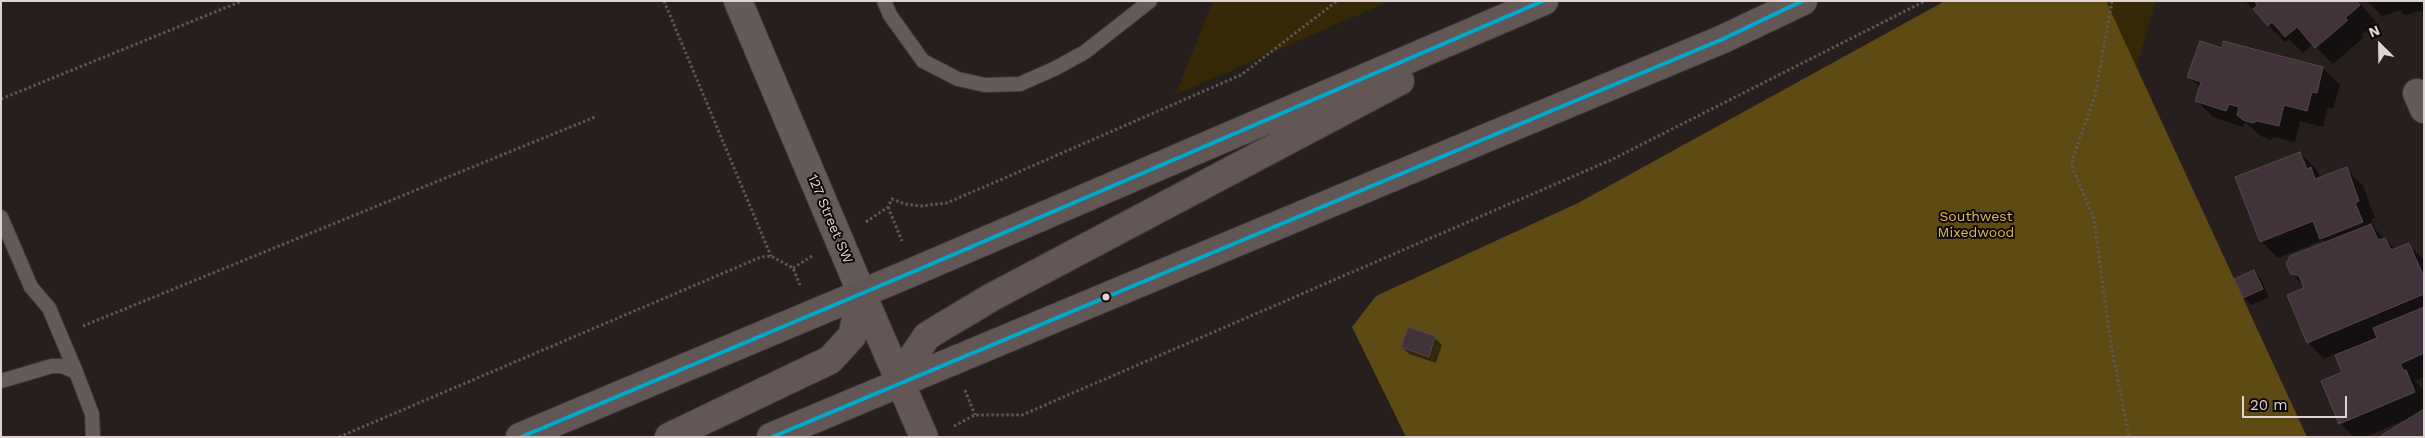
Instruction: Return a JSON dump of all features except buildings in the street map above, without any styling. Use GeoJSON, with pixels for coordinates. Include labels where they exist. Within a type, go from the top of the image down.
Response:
{"type":"FeatureCollection","features":[{"type":"Feature","properties":{"kind":"main road"},"geometry":{"type":"LineString","coordinates":[[520,437],[862,294],[1544,1]]}},
{"type":"Feature","properties":{"kind":"main road"},"geometry":{"type":"LineString","coordinates":[[900,382],[914,354],[927,336],[992,297],[1550,1]]}},
{"type":"Feature","properties":{"kind":"main road"},"geometry":{"type":"LineString","coordinates":[[771,437],[1714,43],[1803,1]]}},
{"type":"Feature","properties":{"kind":"main road"},"geometry":{"type":"LineString","coordinates":[[669,437],[830,360],[852,336],[862,294]]}},
{"type":"Feature","properties":{"kind":"main road","name":"127 Street SW"},"geometry":{"type":"LineString","coordinates":[[862,294],[924,437]]}},
{"type":"Feature","properties":{"kind":"street","name":"127 Street SW"},"geometry":{"type":"LineString","coordinates":[[738,1],[862,294]]}},
{"type":"Feature","properties":{"kind":"lane"},"geometry":{"type":"LineString","coordinates":[[884,1],[890,15],[924,61],[958,79],[985,86],[1020,84],[1056,68],[1085,52],[1150,1]]}},
{"type":"Feature","properties":{"kind":"lane"},"geometry":{"type":"LineString","coordinates":[[1,217],[30,287],[49,308],[61,335],[92,414],[93,437]]}},
{"type":"Feature","properties":{"kind":"lane"},"geometry":{"type":"LineString","coordinates":[[1,381],[52,366],[62,366],[76,372]]}},
{"type":"Feature","properties":{"kind":"path"},"geometry":{"type":"LineString","coordinates":[[1,99],[242,1]]}},
{"type":"Feature","properties":{"kind":"path"},"geometry":{"type":"LineString","coordinates":[[664,1],[771,256],[794,268]]}},
{"type":"Feature","properties":{"kind":"path"},"geometry":{"type":"LineString","coordinates":[[888,207],[892,199],[920,206],[947,203],[1241,75],[1337,1]]}},
{"type":"Feature","properties":{"kind":"path"},"geometry":{"type":"LineString","coordinates":[[975,415],[1022,415],[1611,160],[1924,1]]}},
{"type":"Feature","properties":{"kind":"path"},"geometry":{"type":"LineString","coordinates":[[2112,1],[2095,96],[2072,160],[2073,169],[2094,219],[2111,344],[2129,437]]}},
{"type":"Feature","properties":{"kind":"path"},"geometry":{"type":"LineString","coordinates":[[61,335],[595,116]]}},
{"type":"Feature","properties":{"kind":"path"},"geometry":{"type":"LineString","coordinates":[[339,437],[752,261],[771,256]]}},
{"type":"Feature","properties":{"kind":"shaded area"},"geometry":{"type":"Polygon","coordinates":[[[1213,1],[1390,1],[1175,95],[1213,1]]]}},
{"type":"Feature","properties":{"kind":"shaded area"},"geometry":{"type":"Polygon","coordinates":[[[2106,1],[2156,1],[2136,68],[2106,1]]]}},
{"type":"Feature","properties":{"kind":"green space","name":"Southwest Mixedwood"},"geometry":{"type":"Polygon","coordinates":[[[1945,1],[2106,1],[2307,437],[1406,437],[1352,327],[1376,296],[1578,203],[1945,1]]]}},
{"type":"Feature","properties":{"kind":"transit line"},"geometry":{"type":"LineString","coordinates":[[521,437],[915,271],[1543,1]]}},
{"type":"Feature","properties":{"kind":"transit line"},"geometry":{"type":"LineString","coordinates":[[772,437],[1723,39],[1802,1]]}}]}
